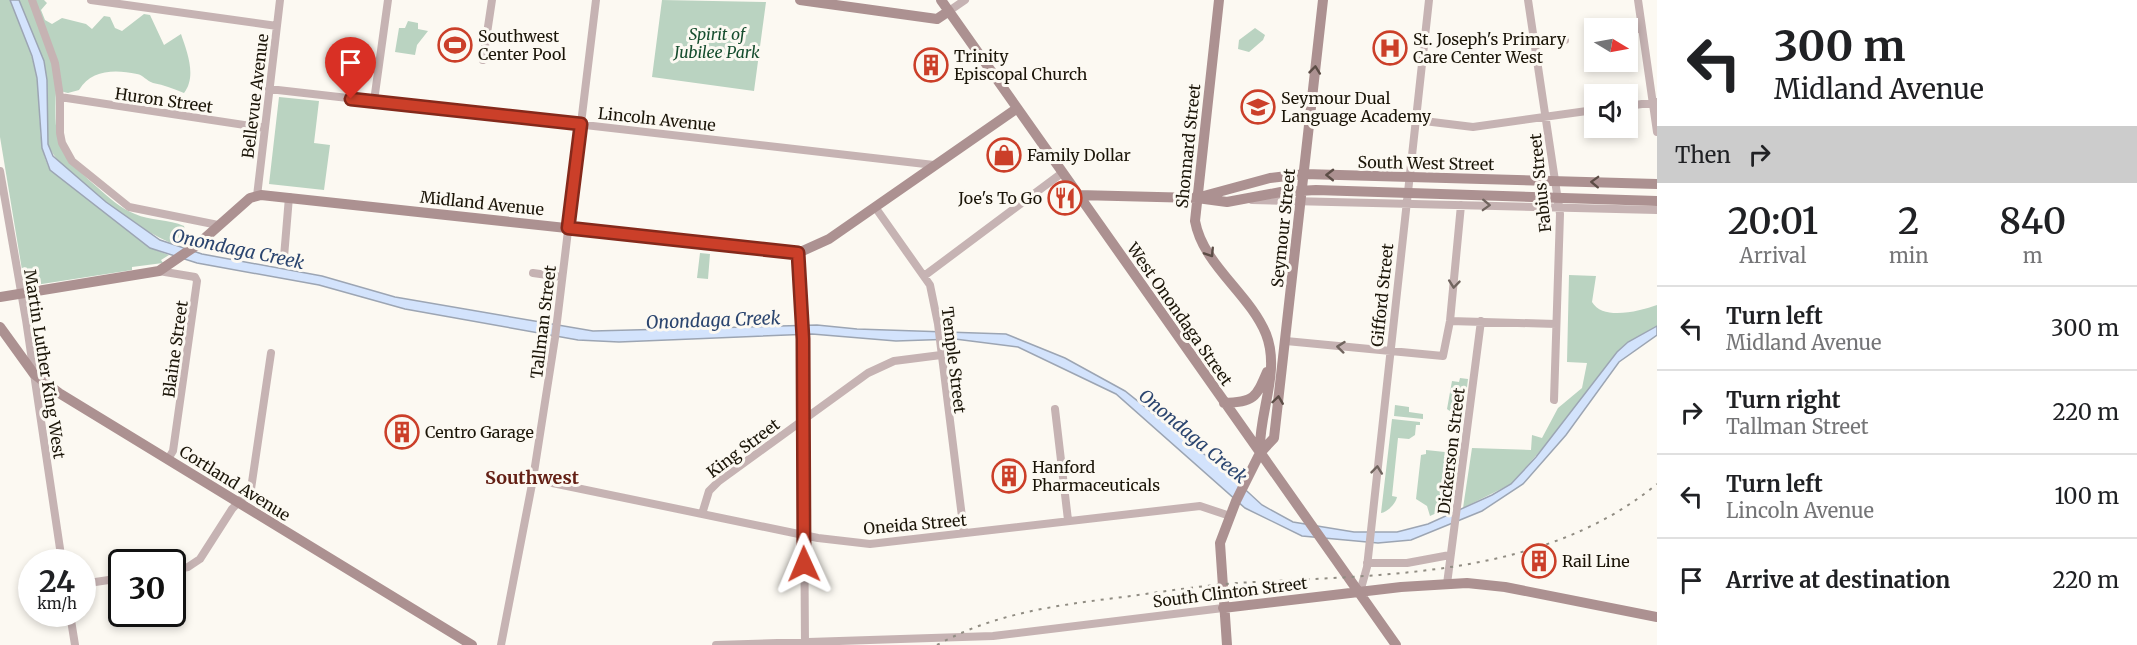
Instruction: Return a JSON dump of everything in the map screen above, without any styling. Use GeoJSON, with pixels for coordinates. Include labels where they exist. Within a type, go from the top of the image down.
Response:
{"type":"FeatureCollection","features":[{"type":"Feature","properties":{"kind":"main road"},"geometry":{"type":"LineString","coordinates":[[800,0],[934,19],[949,11]]}},
{"type":"Feature","properties":{"kind":"main road","name":"West Onondaga Street"},"geometry":{"type":"LineString","coordinates":[[941,0],[1396,645]]}},
{"type":"Feature","properties":{"kind":"main road","name":"Shonnard Street"},"geometry":{"type":"LineString","coordinates":[[1219,0],[1197,198],[1196,229],[1212,257],[1266,333],[1271,363],[1260,453]]}},
{"type":"Feature","properties":{"kind":"main road","name":"Seymour Street"},"geometry":{"type":"LineString","coordinates":[[1260,453],[1274,438],[1323,0]]}},
{"type":"Feature","properties":{"kind":"main road"},"geometry":{"type":"LineString","coordinates":[[798,253],[829,239],[1016,109]]}},
{"type":"Feature","properties":{"kind":"main road","name":"South West Street"},"geometry":{"type":"LineString","coordinates":[[1197,198],[1270,178],[1304,174],[1657,184]]}},
{"type":"Feature","properties":{"kind":"main road","name":"South West Street"},"geometry":{"type":"LineString","coordinates":[[1078,195],[1197,198],[1227,202],[1302,196],[1559,203],[1657,201]]}},
{"type":"Feature","properties":{"kind":"main road"},"geometry":{"type":"LineString","coordinates":[[0,297],[159,271],[173,264],[250,198],[258,196]]}},
{"type":"Feature","properties":{"kind":"main road","name":"Midland Avenue"},"geometry":{"type":"LineString","coordinates":[[258,196],[289,197],[798,253]]}},
{"type":"Feature","properties":{"kind":"main road","name":"Cortland Avenue"},"geometry":{"type":"LineString","coordinates":[[0,327],[34,374],[59,393],[472,645]]}},
{"type":"Feature","properties":{"kind":"main road"},"geometry":{"type":"LineString","coordinates":[[1224,403],[1244,402],[1255,397],[1271,363]]}},
{"type":"Feature","properties":{"kind":"main road"},"geometry":{"type":"LineString","coordinates":[[1227,645],[1220,543],[1236,501],[1260,453]]}},
{"type":"Feature","properties":{"kind":"main road","name":"South Clinton Street"},"geometry":{"type":"LineString","coordinates":[[1223,608],[1447,584],[1506,587],[1657,617]]}},
{"type":"Feature","properties":{"kind":"street"},"geometry":{"type":"LineString","coordinates":[[32,0],[55,63],[60,97],[60,133],[64,148],[72,161],[129,207],[218,225]]}},
{"type":"Feature","properties":{"kind":"street"},"geometry":{"type":"LineString","coordinates":[[91,0],[277,26]]}},
{"type":"Feature","properties":{"kind":"street","name":"Bellevue Avenue"},"geometry":{"type":"LineString","coordinates":[[258,196],[280,0]]}},
{"type":"Feature","properties":{"kind":"street"},"geometry":{"type":"LineString","coordinates":[[374,101],[388,0]]}},
{"type":"Feature","properties":{"kind":"street"},"geometry":{"type":"LineString","coordinates":[[483,60],[492,0]]}},
{"type":"Feature","properties":{"kind":"street","name":"Tallman Street"},"geometry":{"type":"LineString","coordinates":[[501,645],[533,479],[558,319],[596,0]]}},
{"type":"Feature","properties":{"kind":"street"},"geometry":{"type":"LineString","coordinates":[[949,11],[965,0]]}},
{"type":"Feature","properties":{"kind":"street","name":"Gifford Street"},"geometry":{"type":"LineString","coordinates":[[1359,592],[1367,563],[1428,0]]}},
{"type":"Feature","properties":{"kind":"street","name":"Fabius Street"},"geometry":{"type":"LineString","coordinates":[[1528,0],[1559,203],[1554,400]]}},
{"type":"Feature","properties":{"kind":"street"},"geometry":{"type":"LineString","coordinates":[[1638,0],[1655,102],[1657,132]]}},
{"type":"Feature","properties":{"kind":"street"},"geometry":{"type":"LineString","coordinates":[[1638,29],[1642,28]]}},
{"type":"Feature","properties":{"kind":"street"},"geometry":{"type":"LineString","coordinates":[[1534,45],[1565,40]]}},
{"type":"Feature","properties":{"kind":"street","name":"Lincoln Avenue"},"geometry":{"type":"LineString","coordinates":[[269,89],[934,165]]}},
{"type":"Feature","properties":{"kind":"street","name":"Huron Street"},"geometry":{"type":"LineString","coordinates":[[60,97],[264,128]]}},
{"type":"Feature","properties":{"kind":"street"},"geometry":{"type":"LineString","coordinates":[[1638,105],[1655,102]]}},
{"type":"Feature","properties":{"kind":"street"},"geometry":{"type":"LineString","coordinates":[[1416,120],[1473,128],[1584,111]]}},
{"type":"Feature","properties":{"kind":"street","name":"Martin Luther King West"},"geometry":{"type":"LineString","coordinates":[[0,171],[22,293],[60,549]]}},
{"type":"Feature","properties":{"kind":"street"},"geometry":{"type":"LineString","coordinates":[[924,276],[1062,173]]}},
{"type":"Feature","properties":{"kind":"street"},"geometry":{"type":"LineString","coordinates":[[284,257],[289,197]]}},
{"type":"Feature","properties":{"kind":"street","name":"South West Street"},"geometry":{"type":"LineString","coordinates":[[1407,198],[1461,205],[1559,203],[1657,210]]}},
{"type":"Feature","properties":{"kind":"street"},"geometry":{"type":"LineString","coordinates":[[1286,341],[1441,357],[1446,349],[1450,321],[1461,205]]}},
{"type":"Feature","properties":{"kind":"street","name":"Temple Street"},"geometry":{"type":"LineString","coordinates":[[875,207],[930,285],[938,324],[964,533]]}},
{"type":"Feature","properties":{"kind":"street"},"geometry":{"type":"LineString","coordinates":[[798,253],[803,339],[805,643]]}},
{"type":"Feature","properties":{"kind":"street","name":"Blaine Street"},"geometry":{"type":"LineString","coordinates":[[159,271],[195,277],[197,281],[173,451],[168,459]]}},
{"type":"Feature","properties":{"kind":"street"},"geometry":{"type":"LineString","coordinates":[[533,273],[562,277]]}},
{"type":"Feature","properties":{"kind":"street"},"geometry":{"type":"LineString","coordinates":[[1450,321],[1556,324]]}},
{"type":"Feature","properties":{"kind":"street","name":"Dickerson Street"},"geometry":{"type":"LineString","coordinates":[[1447,584],[1481,321]]}},
{"type":"Feature","properties":{"kind":"street"},"geometry":{"type":"LineString","coordinates":[[186,567],[200,559],[232,509],[251,489],[270,354]]}},
{"type":"Feature","properties":{"kind":"street","name":"King Street"},"geometry":{"type":"LineString","coordinates":[[702,514],[712,487],[880,366],[905,358],[941,355]]}},
{"type":"Feature","properties":{"kind":"street"},"geometry":{"type":"LineString","coordinates":[[1055,409],[1068,520]]}},
{"type":"Feature","properties":{"kind":"street","name":"Oneida Street"},"geometry":{"type":"LineString","coordinates":[[533,479],[803,535],[870,544],[1200,506],[1230,516]]}},
{"type":"Feature","properties":{"kind":"street"},"geometry":{"type":"LineString","coordinates":[[1367,563],[1407,563],[1450,555]]}},
{"type":"Feature","properties":{"kind":"street","name":"South Clinton Street"},"geometry":{"type":"LineString","coordinates":[[716,645],[977,641],[1223,608]]}},
{"type":"Feature","properties":{"kind":"street"},"geometry":{"type":"LineString","coordinates":[[72,627],[75,645]]}},
{"type":"Feature","properties":{"kind":"green space"},"geometry":{"type":"Polygon","coordinates":[[[0,0],[10,0],[32,59],[37,79],[43,149],[50,170],[150,248],[169,255],[161,260],[163,263],[29,286],[24,282],[0,137],[0,0]]]}},
{"type":"Feature","properties":{"kind":"green space"},"geometry":{"type":"Polygon","coordinates":[[[19,0],[44,0],[47,3],[41,10],[45,20],[52,24],[62,18],[86,24],[92,29],[104,16],[110,17],[115,28],[122,31],[144,14],[150,15],[164,45],[181,34],[190,72],[188,86],[184,93],[128,72],[97,75],[84,83],[79,90],[68,93],[56,90],[57,135],[65,155],[83,175],[124,209],[141,216],[184,226],[187,239],[179,246],[146,230],[105,203],[86,188],[56,157],[48,144],[44,61],[19,0]]]}},
{"type":"Feature","properties":{"kind":"green space","name":"Spirit of Jubilee Park"},"geometry":{"type":"Polygon","coordinates":[[[662,0],[766,2],[754,91],[652,77],[662,0]]]}},
{"type":"Feature","properties":{"kind":"green space"},"geometry":{"type":"Polygon","coordinates":[[[408,21],[418,23],[418,29],[428,31],[417,45],[415,55],[395,52],[399,28],[405,28],[408,21]]]}},
{"type":"Feature","properties":{"kind":"green space"},"geometry":{"type":"Polygon","coordinates":[[[1255,28],[1265,35],[1263,40],[1249,52],[1238,49],[1239,40],[1255,28]]]}},
{"type":"Feature","properties":{"kind":"green space"},"geometry":{"type":"Polygon","coordinates":[[[279,97],[319,101],[314,143],[330,145],[324,190],[269,184],[279,97]]]}},
{"type":"Feature","properties":{"kind":"green space"},"geometry":{"type":"Polygon","coordinates":[[[700,253],[710,254],[708,279],[697,278],[700,253]]]}},
{"type":"Feature","properties":{"kind":"green space"},"geometry":{"type":"Polygon","coordinates":[[[1569,275],[1596,276],[1592,302],[1604,311],[1622,313],[1657,305],[1657,326],[1628,342],[1617,352],[1563,425],[1511,484],[1463,508],[1472,448],[1531,450],[1532,435],[1542,438],[1558,408],[1582,388],[1587,363],[1567,362],[1569,275]]]}},
{"type":"Feature","properties":{"kind":"green space"},"geometry":{"type":"Polygon","coordinates":[[[1460,378],[1468,379],[1464,411],[1451,412],[1447,409],[1452,381],[1459,382],[1460,378]]]}},
{"type":"Feature","properties":{"kind":"green space"},"geometry":{"type":"Polygon","coordinates":[[[1395,405],[1409,407],[1409,412],[1423,414],[1423,419],[1394,416],[1395,405]]]}},
{"type":"Feature","properties":{"kind":"green space"},"geometry":{"type":"Polygon","coordinates":[[[1392,419],[1420,422],[1420,425],[1416,425],[1415,435],[1409,439],[1398,438],[1392,496],[1397,497],[1391,507],[1381,513],[1392,419]]]}},
{"type":"Feature","properties":{"kind":"green space"},"geometry":{"type":"Polygon","coordinates":[[[1426,450],[1445,452],[1444,457],[1447,457],[1448,453],[1459,454],[1452,506],[1430,516],[1427,506],[1416,499],[1421,455],[1426,454],[1426,450]]]}},
{"type":"Feature","properties":{"kind":"water"},"geometry":{"type":"Polygon","coordinates":[[[10,0],[19,0],[44,61],[47,80],[48,144],[53,156],[106,202],[160,240],[202,254],[322,276],[395,297],[593,331],[817,325],[857,329],[1006,334],[1065,358],[1125,391],[1224,470],[1262,505],[1293,522],[1354,532],[1397,532],[1428,524],[1492,495],[1511,484],[1536,457],[1617,352],[1628,342],[1657,326],[1657,335],[1619,362],[1566,435],[1523,484],[1482,511],[1411,540],[1378,543],[1302,536],[1245,508],[1116,394],[1018,347],[955,339],[896,341],[812,334],[619,342],[578,340],[405,309],[319,285],[197,263],[150,248],[50,170],[42,148],[37,78],[32,56],[10,0]]]}},
{"type":"Feature","properties":{"kind":"railway"},"geometry":{"type":"LineString","coordinates":[[937,645],[958,634],[1001,619],[1068,604],[1222,584],[1401,573],[1456,566],[1510,555],[1562,539],[1611,515],[1657,484]]}},
{"type":"Feature","properties":{"kind":"place","name":"Southwest Center Pool"},"geometry":{"type":"Point","coordinates":[455,45]}},
{"type":"Feature","properties":{"kind":"place","name":"St. Joseph's Primary Care Center West"},"geometry":{"type":"Point","coordinates":[1390,48]}},
{"type":"Feature","properties":{"kind":"place","name":"Trinity Episcopal Church"},"geometry":{"type":"Point","coordinates":[931,65]}},
{"type":"Feature","properties":{"kind":"place","name":"Seymour Dual Language Academy"},"geometry":{"type":"Point","coordinates":[1258,107]}},
{"type":"Feature","properties":{"kind":"place","name":"Family Dollar"},"geometry":{"type":"Point","coordinates":[1004,155]}},
{"type":"Feature","properties":{"kind":"place","name":"Joe's To Go"},"geometry":{"type":"Point","coordinates":[1065,198]}},
{"type":"Feature","properties":{"kind":"place","name":"Centro Garage"},"geometry":{"type":"Point","coordinates":[402,432]}},
{"type":"Feature","properties":{"kind":"place","name":"Hanford Pharmaceuticals"},"geometry":{"type":"Point","coordinates":[1009,476]}},
{"type":"Feature","properties":{"kind":"place","name":"Rail Line"},"geometry":{"type":"Point","coordinates":[1539,561]}},
{"type":"Feature","properties":{"kind":"district","name":"Southwest"},"geometry":{"type":"Point","coordinates":[532,477]}},
{"type":"Feature","properties":{"kind":"route"},"geometry":{"type":"LineString","coordinates":[[351,99],[581,124],[568,228],[798,253],[803,339],[804,564]]}},
{"type":"Feature","properties":{"kind":"water label","name":"Onondaga Creek"},"geometry":{"type":"Point","coordinates":[238,249]}},
{"type":"Feature","properties":{"kind":"water label","name":"Onondaga Creek"},"geometry":{"type":"Point","coordinates":[713,320]}},
{"type":"Feature","properties":{"kind":"water label","name":"Onondaga Creek"},"geometry":{"type":"Point","coordinates":[1193,436]}}]}
